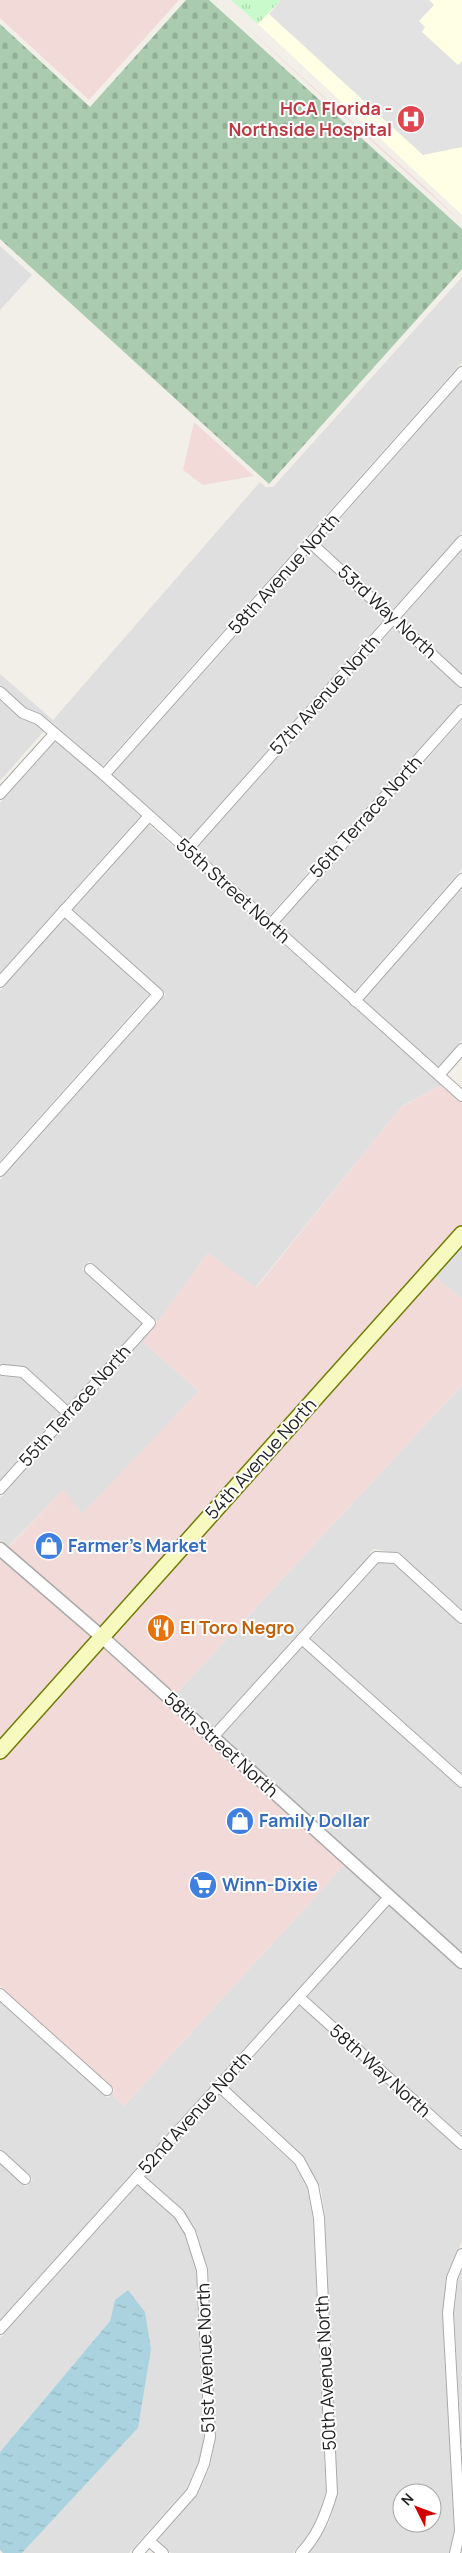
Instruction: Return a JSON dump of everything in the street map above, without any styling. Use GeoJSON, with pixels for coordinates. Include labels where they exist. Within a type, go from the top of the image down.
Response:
{"type":"FeatureCollection","features":[{"type":"Feature","properties":{"kind":"main road","name":"54th Avenue North"},"geometry":{"type":"LineString","coordinates":[[0,1751],[462,1234]]}},
{"type":"Feature","properties":{"kind":"street","name":"58th Avenue North"},"geometry":{"type":"LineString","coordinates":[[104,774],[462,372]]}},
{"type":"Feature","properties":{"kind":"street","name":"57th Avenue North"},"geometry":{"type":"LineString","coordinates":[[188,849],[462,541]]}},
{"type":"Feature","properties":{"kind":"street","name":"53rd Way North"},"geometry":{"type":"LineString","coordinates":[[311,543],[462,682]]}},
{"type":"Feature","properties":{"kind":"street","name":"55th Street North"},"geometry":{"type":"LineString","coordinates":[[0,692],[23,713],[38,719],[104,774],[148,817],[188,849],[462,1096]]}},
{"type":"Feature","properties":{"kind":"street","name":"56th Terrace North"},"geometry":{"type":"LineString","coordinates":[[271,924],[462,710]]}},
{"type":"Feature","properties":{"kind":"street"},"geometry":{"type":"LineString","coordinates":[[0,794],[54,734]]}},
{"type":"Feature","properties":{"kind":"street"},"geometry":{"type":"LineString","coordinates":[[0,982],[148,817]]}},
{"type":"Feature","properties":{"kind":"street"},"geometry":{"type":"LineString","coordinates":[[355,1001],[462,879]]}},
{"type":"Feature","properties":{"kind":"street"},"geometry":{"type":"LineString","coordinates":[[0,1171],[158,994],[64,910]]}},
{"type":"Feature","properties":{"kind":"street"},"geometry":{"type":"LineString","coordinates":[[439,1075],[462,1049]]}},
{"type":"Feature","properties":{"kind":"street","name":"55th Terrace North"},"geometry":{"type":"LineString","coordinates":[[0,1489],[150,1323],[90,1269]]}},
{"type":"Feature","properties":{"kind":"street"},"geometry":{"type":"LineString","coordinates":[[3,1370],[23,1372],[68,1413]]}},
{"type":"Feature","properties":{"kind":"street","name":"58th Street North"},"geometry":{"type":"LineString","coordinates":[[0,1549],[102,1637],[462,1962]]}},
{"type":"Feature","properties":{"kind":"street"},"geometry":{"type":"LineString","coordinates":[[212,1737],[376,1557],[396,1558],[462,1618]]}},
{"type":"Feature","properties":{"kind":"street"},"geometry":{"type":"LineString","coordinates":[[302,1639],[462,1782]]}},
{"type":"Feature","properties":{"kind":"street","name":"52nd Avenue North"},"geometry":{"type":"LineString","coordinates":[[0,2329],[389,1897]]}},
{"type":"Feature","properties":{"kind":"street"},"geometry":{"type":"LineString","coordinates":[[0,1994],[107,2090]]}},
{"type":"Feature","properties":{"kind":"street","name":"58th Way North"},"geometry":{"type":"LineString","coordinates":[[299,1997],[462,2144]]}},
{"type":"Feature","properties":{"kind":"street","name":"50th Avenue North"},"geometry":{"type":"LineString","coordinates":[[218,2086],[299,2160],[313,2186],[319,2218],[332,2493],[324,2521],[301,2553]]}},
{"type":"Feature","properties":{"kind":"street"},"geometry":{"type":"LineString","coordinates":[[0,2156],[25,2179]]}},
{"type":"Feature","properties":{"kind":"street","name":"51st Avenue North"},"geometry":{"type":"LineString","coordinates":[[137,2177],[179,2214],[190,2232],[202,2270],[210,2437],[204,2464],[192,2492],[138,2553]]}},
{"type":"Feature","properties":{"kind":"street"},"geometry":{"type":"LineString","coordinates":[[455,2553],[460,2531],[448,2313],[452,2278],[462,2254]]}},
{"type":"Feature","properties":{"kind":"street"},"geometry":{"type":"LineString","coordinates":[[149,2541],[163,2553]]}},
{"type":"Feature","properties":{"kind":"shaded area"},"geometry":{"type":"Polygon","coordinates":[[[0,0],[179,0],[89,100],[0,18],[0,0]]]}},
{"type":"Feature","properties":{"kind":"shaded area"},"geometry":{"type":"Polygon","coordinates":[[[216,0],[425,187],[462,223],[216,0]]]}},
{"type":"Feature","properties":{"kind":"shaded area","name":"HCA Florida - Northside Hospital"},"geometry":{"type":"Polygon","coordinates":[[[241,0],[462,0],[462,215],[258,24],[241,0]]]}},
{"type":"Feature","properties":{"kind":"shaded area","name":"HCA Florida - Northside Hospital"},"geometry":{"type":"Polygon","coordinates":[[[281,0],[429,0],[434,5],[419,21],[425,27],[422,32],[458,65],[462,61],[462,147],[423,155],[269,14],[281,0]]]}},
{"type":"Feature","properties":{"kind":"shaded area"},"geometry":{"type":"Polygon","coordinates":[[[0,246],[32,275],[0,310],[0,246]]]}},
{"type":"Feature","properties":{"kind":"shaded area"},"geometry":{"type":"Polygon","coordinates":[[[462,277],[462,362],[103,766],[42,715],[26,708],[0,685],[0,674],[53,720],[260,482],[266,487],[273,487],[462,277]]]}},
{"type":"Feature","properties":{"kind":"shaded area"},"geometry":{"type":"Polygon","coordinates":[[[462,381],[462,532],[392,610],[319,543],[462,381]]]}},
{"type":"Feature","properties":{"kind":"shaded area"},"geometry":{"type":"Polygon","coordinates":[[[194,422],[254,476],[203,485],[183,470],[194,422]]]}},
{"type":"Feature","properties":{"kind":"shaded area"},"geometry":{"type":"Polygon","coordinates":[[[462,550],[462,674],[402,618],[462,550]]]}},
{"type":"Feature","properties":{"kind":"shaded area"},"geometry":{"type":"Polygon","coordinates":[[[312,551],[385,618],[187,841],[112,775],[312,551]]]}},
{"type":"Feature","properties":{"kind":"shaded area"},"geometry":{"type":"Polygon","coordinates":[[[394,627],[462,689],[462,701],[270,915],[196,849],[394,627]]]}},
{"type":"Feature","properties":{"kind":"shaded area"},"geometry":{"type":"Polygon","coordinates":[[[0,700],[19,717],[35,724],[44,731],[0,781],[0,700]]]}},
{"type":"Feature","properties":{"kind":"shaded area"},"geometry":{"type":"Polygon","coordinates":[[[462,720],[462,869],[354,992],[279,924],[462,720]]]}},
{"type":"Feature","properties":{"kind":"shaded area"},"geometry":{"type":"Polygon","coordinates":[[[56,741],[101,779],[140,816],[0,973],[0,803],[56,741]]]}},
{"type":"Feature","properties":{"kind":"shaded area"},"geometry":{"type":"Polygon","coordinates":[[[149,825],[442,1085],[402,1106],[255,1288],[208,1253],[158,1322],[89,1261],[82,1269],[142,1323],[68,1405],[27,1368],[0,1364],[0,1180],[166,994],[73,910],[149,825]]]}},
{"type":"Feature","properties":{"kind":"shaded area"},"geometry":{"type":"Polygon","coordinates":[[[462,888],[462,1040],[438,1067],[363,1001],[462,888]]]}},
{"type":"Feature","properties":{"kind":"shaded area"},"geometry":{"type":"Polygon","coordinates":[[[65,918],[149,994],[0,1161],[0,991],[65,918]]]}},
{"type":"Feature","properties":{"kind":"shaded area"},"geometry":{"type":"Polygon","coordinates":[[[442,1085],[462,1103],[462,1225],[101,1629],[0,1540],[9,1547],[64,1489],[82,1514],[199,1391],[143,1342],[208,1253],[256,1288],[401,1107],[442,1085]]]}},
{"type":"Feature","properties":{"kind":"shaded area"},"geometry":{"type":"Polygon","coordinates":[[[462,1244],[462,1299],[434,1276],[462,1244]]]}},
{"type":"Feature","properties":{"kind":"shaded area"},"geometry":{"type":"Polygon","coordinates":[[[434,1276],[462,1299],[462,1385],[174,1696],[110,1637],[434,1276]]]}},
{"type":"Feature","properties":{"kind":"shaded area"},"geometry":{"type":"Polygon","coordinates":[[[151,1331],[143,1342],[199,1391],[82,1515],[63,1490],[8,1547],[0,1540],[0,1498],[151,1331]]]}},
{"type":"Feature","properties":{"kind":"shaded area"},"geometry":{"type":"Polygon","coordinates":[[[0,1376],[21,1378],[60,1413],[0,1480],[0,1376]]]}},
{"type":"Feature","properties":{"kind":"shaded area"},"geometry":{"type":"Polygon","coordinates":[[[462,1385],[462,1611],[399,1554],[375,1549],[370,1552],[370,1555],[212,1729],[174,1696],[462,1385]]]}},
{"type":"Feature","properties":{"kind":"shaded area"},"geometry":{"type":"Polygon","coordinates":[[[0,1556],[94,1637],[0,1742],[0,1556]]]}},
{"type":"Feature","properties":{"kind":"shaded area"},"geometry":{"type":"Polygon","coordinates":[[[379,1563],[394,1564],[462,1626],[462,1775],[311,1639],[379,1563]]]}},
{"type":"Feature","properties":{"kind":"shaded area"},"geometry":{"type":"Polygon","coordinates":[[[103,1646],[345,1864],[124,2106],[112,2094],[115,2090],[0,1986],[0,1760],[103,1646]]]}},
{"type":"Feature","properties":{"kind":"shaded area"},"geometry":{"type":"Polygon","coordinates":[[[303,1647],[462,1789],[462,1955],[221,1737],[303,1647]]]}},
{"type":"Feature","properties":{"kind":"shaded area"},"geometry":{"type":"Polygon","coordinates":[[[345,1864],[381,1897],[0,2320],[0,2163],[26,2187],[33,2179],[0,2149],[0,2001],[108,2098],[112,2094],[124,2106],[345,1864]]]}},
{"type":"Feature","properties":{"kind":"shaded area"},"geometry":{"type":"Polygon","coordinates":[[[390,1905],[462,1970],[462,2137],[307,1997],[390,1905]]]}},
{"type":"Feature","properties":{"kind":"shaded area"},"geometry":{"type":"Polygon","coordinates":[[[300,2005],[462,2151],[462,2241],[446,2277],[443,2312],[454,2530],[449,2553],[309,2553],[329,2523],[337,2495],[325,2218],[321,2189],[302,2156],[227,2087],[300,2005]]]}},
{"type":"Feature","properties":{"kind":"shaded area"},"geometry":{"type":"Polygon","coordinates":[[[219,2095],[294,2164],[307,2187],[313,2218],[326,2491],[318,2518],[305,2539],[293,2553],[171,2553],[157,2541],[197,2494],[210,2467],[216,2437],[208,2269],[194,2225],[182,2210],[145,2177],[219,2095]]]}},
{"type":"Feature","properties":{"kind":"shaded area"},"geometry":{"type":"Polygon","coordinates":[[[138,2185],[174,2217],[185,2234],[197,2270],[204,2436],[199,2461],[187,2488],[129,2553],[22,2553],[138,2428],[115,2300],[110,2321],[0,2452],[0,2338],[138,2185]]]}},
{"type":"Feature","properties":{"kind":"shaded area"},"geometry":{"type":"Polygon","coordinates":[[[462,2270],[462,2455],[454,2313],[458,2280],[462,2270]]]}},
{"type":"Feature","properties":{"kind":"green space"},"geometry":{"type":"Polygon","coordinates":[[[186,0],[209,0],[462,229],[462,269],[269,484],[0,239],[0,24],[90,107],[186,0]]]}},
{"type":"Feature","properties":{"kind":"green space"},"geometry":{"type":"Polygon","coordinates":[[[231,0],[281,0],[258,24],[231,0]]]}},
{"type":"Feature","properties":{"kind":"water"},"geometry":{"type":"Polygon","coordinates":[[[128,2290],[145,2312],[151,2349],[138,2428],[22,2553],[3,2553],[0,2550],[0,2452],[110,2321],[115,2300],[128,2290]]]}},
{"type":"Feature","properties":{"kind":"place","name":"HCA Florida - Northside Hospital"},"geometry":{"type":"Point","coordinates":[411,119]}},
{"type":"Feature","properties":{"kind":"place","name":"Farmer's Market"},"geometry":{"type":"Point","coordinates":[49,1546]}},
{"type":"Feature","properties":{"kind":"place","name":"El Toro Negro"},"geometry":{"type":"Point","coordinates":[161,1628]}},
{"type":"Feature","properties":{"kind":"place","name":"Family Dollar"},"geometry":{"type":"Point","coordinates":[240,1821]}},
{"type":"Feature","properties":{"kind":"place","name":"Winn-Dixie"},"geometry":{"type":"Point","coordinates":[203,1885]}}]}
